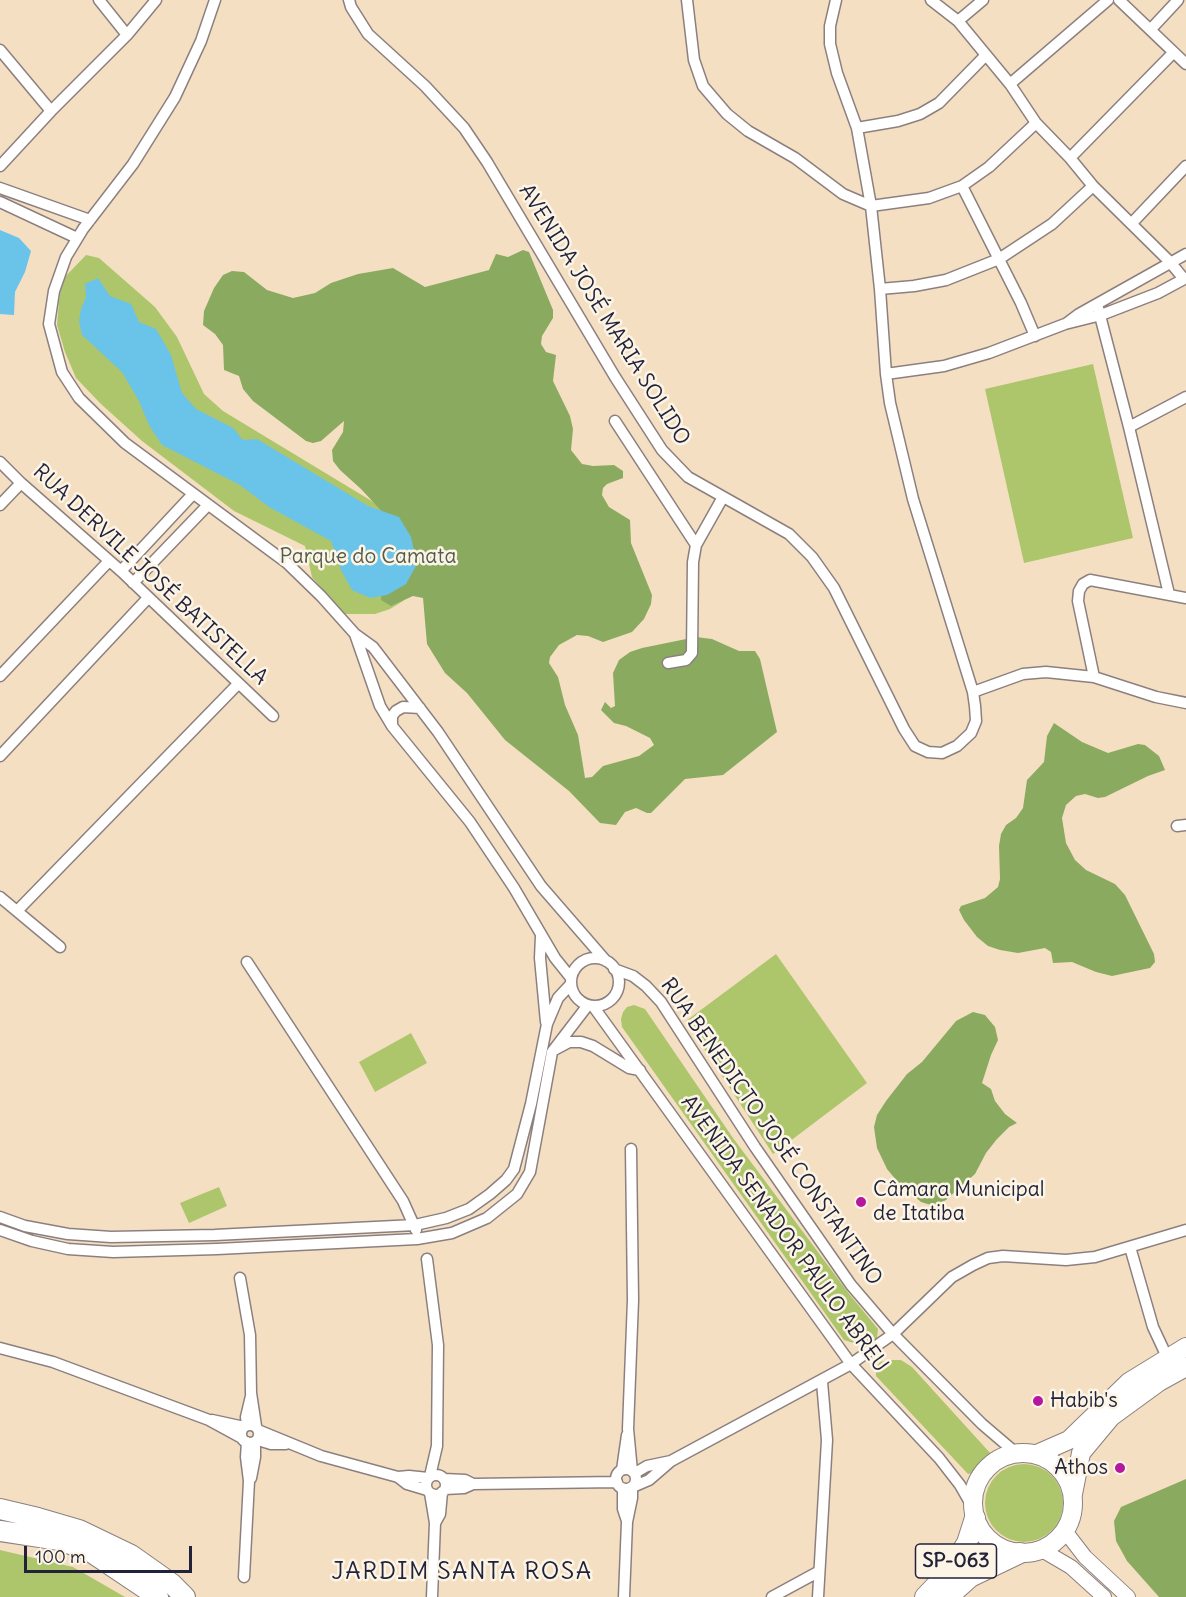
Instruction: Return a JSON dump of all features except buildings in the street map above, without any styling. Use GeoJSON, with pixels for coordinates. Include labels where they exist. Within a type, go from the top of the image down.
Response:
{"type":"FeatureCollection","features":[{"type":"Feature","properties":{"kind":"highway"},"geometry":{"type":"LineString","coordinates":[[0,1509],[79,1530],[131,1555],[172,1584],[185,1597]]}},
{"type":"Feature","properties":{"kind":"highway","name":"SP-063"},"geometry":{"type":"LineString","coordinates":[[925,1597],[948,1573],[967,1543],[974,1512]]}},
{"type":"Feature","properties":{"kind":"highway"},"geometry":{"type":"LineString","coordinates":[[0,1531],[59,1540],[88,1550],[158,1597]]}},
{"type":"Feature","properties":{"kind":"highway","name":"SP-063"},"geometry":{"type":"LineString","coordinates":[[948,1597],[970,1577],[1020,1553]]}},
{"type":"Feature","properties":{"kind":"main road","name":"SP-063"},"geometry":{"type":"LineString","coordinates":[[1042,1550],[1020,1553],[997,1546],[983,1534],[974,1512],[976,1485],[988,1466],[996,1460],[1016,1453],[1037,1454],[1069,1440],[1129,1382],[1186,1347]]}},
{"type":"Feature","properties":{"kind":"main road"},"geometry":{"type":"LineString","coordinates":[[1042,1550],[1065,1531],[1070,1520],[1081,1453],[1111,1417],[1159,1382],[1186,1367]]}},
{"type":"Feature","properties":{"kind":"main road"},"geometry":{"type":"LineString","coordinates":[[1037,1454],[1048,1459],[1064,1474],[1073,1496]]}},
{"type":"Feature","properties":{"kind":"street"},"geometry":{"type":"LineString","coordinates":[[99,0],[127,35]]}},
{"type":"Feature","properties":{"kind":"street"},"geometry":{"type":"LineString","coordinates":[[0,166],[127,35],[156,0]]}},
{"type":"Feature","properties":{"kind":"street"},"geometry":{"type":"LineString","coordinates":[[215,0],[201,40],[175,97],[133,164],[77,238],[66,257],[54,291],[49,324],[62,372],[79,398],[124,443],[287,563],[355,634],[378,653],[438,732],[541,886],[610,965],[618,984],[614,995],[604,1004],[590,1005],[574,994],[571,981],[470,822],[392,726],[380,706],[355,634]]}},
{"type":"Feature","properties":{"kind":"street","name":"AVENIDA JOSÉ MARIA SOLIDO"},"geometry":{"type":"LineString","coordinates":[[349,0],[368,34],[425,86],[464,128],[662,450],[688,477],[789,534],[812,557],[834,588],[869,662],[915,746],[928,752],[942,753],[957,746],[971,733],[976,721],[973,692],[913,499],[890,403],[871,206],[857,128],[837,73],[830,45],[830,26],[836,0]]}},
{"type":"Feature","properties":{"kind":"street"},"geometry":{"type":"LineString","coordinates":[[687,0],[690,37],[697,69],[703,86],[727,114],[748,131],[795,158],[843,194],[871,206],[929,198],[962,186],[989,167],[1036,123]]}},
{"type":"Feature","properties":{"kind":"street"},"geometry":{"type":"LineString","coordinates":[[886,374],[962,362],[1065,324],[1101,315],[1158,293],[1185,279],[1093,186],[1036,123],[1010,84],[958,21],[931,0]]}},
{"type":"Feature","properties":{"kind":"street"},"geometry":{"type":"LineString","coordinates":[[958,21],[983,0]]}},
{"type":"Feature","properties":{"kind":"street"},"geometry":{"type":"LineString","coordinates":[[1010,84],[1108,0]]}},
{"type":"Feature","properties":{"kind":"street"},"geometry":{"type":"LineString","coordinates":[[1119,0],[1186,64]]}},
{"type":"Feature","properties":{"kind":"street"},"geometry":{"type":"LineString","coordinates":[[1151,29],[1178,0]]}},
{"type":"Feature","properties":{"kind":"street"},"geometry":{"type":"LineString","coordinates":[[0,50],[51,111]]}},
{"type":"Feature","properties":{"kind":"street"},"geometry":{"type":"LineString","coordinates":[[1070,158],[1173,53]]}},
{"type":"Feature","properties":{"kind":"street"},"geometry":{"type":"LineString","coordinates":[[857,128],[898,121],[939,103],[986,55]]}},
{"type":"Feature","properties":{"kind":"street"},"geometry":{"type":"LineString","coordinates":[[1132,223],[1186,166]]}},
{"type":"Feature","properties":{"kind":"street"},"geometry":{"type":"LineString","coordinates":[[962,186],[1035,336]]}},
{"type":"Feature","properties":{"kind":"street"},"geometry":{"type":"LineString","coordinates":[[880,289],[946,280],[999,259],[1052,224],[1093,186]]}},
{"type":"Feature","properties":{"kind":"street"},"geometry":{"type":"LineString","coordinates":[[0,188],[90,220]]}},
{"type":"Feature","properties":{"kind":"street"},"geometry":{"type":"LineString","coordinates":[[0,202],[77,238]]}},
{"type":"Feature","properties":{"kind":"street"},"geometry":{"type":"LineString","coordinates":[[1065,324],[1186,254]]}},
{"type":"Feature","properties":{"kind":"street"},"geometry":{"type":"LineString","coordinates":[[1097,304],[1169,594]]}},
{"type":"Feature","properties":{"kind":"street"},"geometry":{"type":"LineString","coordinates":[[1129,427],[1186,397]]}},
{"type":"Feature","properties":{"kind":"street"},"geometry":{"type":"LineString","coordinates":[[615,421],[696,545]]}},
{"type":"Feature","properties":{"kind":"street","name":"RUA DERVILE JOSÉ BATISTELLA"},"geometry":{"type":"LineString","coordinates":[[0,462],[121,571],[273,716]]}},
{"type":"Feature","properties":{"kind":"street"},"geometry":{"type":"LineString","coordinates":[[0,505],[21,483]]}},
{"type":"Feature","properties":{"kind":"street"},"geometry":{"type":"LineString","coordinates":[[121,571],[193,494]]}},
{"type":"Feature","properties":{"kind":"street"},"geometry":{"type":"LineString","coordinates":[[668,663],[686,660],[692,653],[693,562],[696,545],[723,497]]}},
{"type":"Feature","properties":{"kind":"street"},"geometry":{"type":"LineString","coordinates":[[133,583],[208,505]]}},
{"type":"Feature","properties":{"kind":"street"},"geometry":{"type":"LineString","coordinates":[[0,676],[109,561]]}},
{"type":"Feature","properties":{"kind":"street"},"geometry":{"type":"LineString","coordinates":[[1094,677],[1078,601],[1079,591],[1083,584],[1090,580],[1186,598]]}},
{"type":"Feature","properties":{"kind":"street"},"geometry":{"type":"LineString","coordinates":[[0,756],[148,598]]}},
{"type":"Feature","properties":{"kind":"street"},"geometry":{"type":"LineString","coordinates":[[973,692],[1023,674],[1046,672],[1094,677],[1156,697],[1186,703]]}},
{"type":"Feature","properties":{"kind":"street"},"geometry":{"type":"LineString","coordinates":[[17,911],[238,684]]}},
{"type":"Feature","properties":{"kind":"street"},"geometry":{"type":"LineString","coordinates":[[392,726],[392,716],[396,711],[403,707],[420,708]]}},
{"type":"Feature","properties":{"kind":"street"},"geometry":{"type":"LineString","coordinates":[[0,897],[60,947]]}},
{"type":"Feature","properties":{"kind":"street"},"geometry":{"type":"LineString","coordinates":[[541,936],[540,958],[547,1024]]}},
{"type":"Feature","properties":{"kind":"street"},"geometry":{"type":"LineString","coordinates":[[0,1217],[25,1226],[68,1234],[111,1237],[215,1235],[415,1225],[446,1218],[469,1209],[506,1180],[514,1169],[531,1104],[547,1024],[558,998],[571,981],[578,965],[594,958],[610,965]]}},
{"type":"Feature","properties":{"kind":"street"},"geometry":{"type":"LineString","coordinates":[[248,962],[403,1201],[415,1225],[417,1239]]}},
{"type":"Feature","properties":{"kind":"street","name":"RUA BENEDICTO JOSÉ CONSTANTINO"},"geometry":{"type":"LineString","coordinates":[[610,965],[633,976],[646,986],[660,1002],[754,1147],[851,1285],[893,1334],[981,1424],[1016,1453]]}},
{"type":"Feature","properties":{"kind":"street"},"geometry":{"type":"LineString","coordinates":[[0,1230],[32,1241],[68,1249],[113,1252],[217,1250],[417,1239],[452,1233],[487,1218],[517,1194],[530,1172],[552,1052],[590,1005]]}},
{"type":"Feature","properties":{"kind":"street","name":"AVENIDA SENADOR PAULO ABREU"},"geometry":{"type":"LineString","coordinates":[[590,1005],[640,1070],[851,1364],[939,1458],[960,1485],[974,1512]]}},
{"type":"Feature","properties":{"kind":"street"},"geometry":{"type":"LineString","coordinates":[[552,1052],[569,1042],[581,1042],[593,1046],[629,1068],[640,1070]]}},
{"type":"Feature","properties":{"kind":"street"},"geometry":{"type":"LineString","coordinates":[[624,1597],[627,1522],[623,1509],[627,1486],[637,1479],[630,1471],[628,1429],[633,1299],[631,1149]]}},
{"type":"Feature","properties":{"kind":"street"},"geometry":{"type":"LineString","coordinates":[[0,1348],[53,1362],[209,1420],[236,1424],[271,1444],[286,1443],[321,1456],[398,1477],[409,1476],[464,1488],[473,1484],[627,1486],[650,1480],[671,1461],[822,1382],[851,1364],[893,1334],[952,1277],[988,1258],[1003,1256],[1066,1260],[1095,1257],[1186,1230]]}},
{"type":"Feature","properties":{"kind":"street"},"geometry":{"type":"LineString","coordinates":[[215,1235],[217,1250]]}},
{"type":"Feature","properties":{"kind":"street"},"geometry":{"type":"LineString","coordinates":[[1130,1247],[1153,1327],[1167,1357]]}},
{"type":"Feature","properties":{"kind":"street"},"geometry":{"type":"LineString","coordinates":[[398,1477],[407,1484],[436,1495],[440,1464],[436,1446],[438,1345],[427,1259]]}},
{"type":"Feature","properties":{"kind":"street"},"geometry":{"type":"LineString","coordinates":[[240,1278],[249,1335],[251,1393],[255,1405],[251,1434],[253,1471],[249,1481],[244,1577]]}},
{"type":"Feature","properties":{"kind":"street"},"geometry":{"type":"LineString","coordinates":[[818,1597],[827,1440],[822,1382]]}},
{"type":"Feature","properties":{"kind":"street"},"geometry":{"type":"LineString","coordinates":[[627,1486],[617,1475],[671,1461]]}},
{"type":"Feature","properties":{"kind":"street"},"geometry":{"type":"LineString","coordinates":[[435,1523],[440,1514],[438,1482]]}},
{"type":"Feature","properties":{"kind":"street"},"geometry":{"type":"LineString","coordinates":[[429,1491],[435,1523],[432,1597]]}},
{"type":"Feature","properties":{"kind":"street"},"geometry":{"type":"LineString","coordinates":[[1065,1531],[1085,1557],[1128,1597]]}},
{"type":"Feature","properties":{"kind":"street"},"geometry":{"type":"LineString","coordinates":[[1042,1550],[1071,1567],[1104,1597]]}},
{"type":"Feature","properties":{"kind":"street"},"geometry":{"type":"LineString","coordinates":[[772,1597],[818,1572]]}},
{"type":"Feature","properties":{"kind":"green space"},"geometry":{"type":"Polygon","coordinates":[[[523,250],[529,252],[553,310],[553,318],[542,336],[541,344],[546,352],[556,355],[553,381],[570,416],[573,429],[571,450],[582,464],[614,465],[623,471],[623,478],[607,484],[603,488],[602,495],[609,507],[630,520],[631,543],[652,595],[651,604],[644,619],[632,632],[603,642],[588,636],[577,635],[559,645],[550,657],[549,663],[558,677],[565,705],[578,735],[585,778],[592,777],[603,766],[639,756],[654,745],[650,738],[626,726],[614,723],[601,710],[605,702],[611,708],[615,706],[613,673],[619,660],[630,652],[642,648],[696,637],[712,639],[739,651],[755,651],[760,659],[777,732],[723,775],[685,779],[651,813],[636,808],[625,812],[616,825],[600,823],[569,791],[505,740],[467,693],[445,673],[427,644],[423,598],[413,596],[391,606],[381,600],[387,517],[333,461],[332,450],[343,432],[344,421],[321,441],[313,443],[306,441],[253,401],[243,389],[239,376],[224,370],[223,345],[215,334],[203,325],[204,311],[214,288],[223,275],[232,271],[244,272],[267,290],[293,298],[315,293],[331,283],[358,274],[393,268],[425,287],[489,270],[496,254],[508,257],[523,250]]]}},
{"type":"Feature","properties":{"kind":"green space","name":"Parque do Camata"},"geometry":{"type":"Polygon","coordinates":[[[86,255],[99,258],[155,307],[177,337],[204,394],[223,411],[375,503],[397,508],[419,582],[403,601],[375,614],[345,614],[312,577],[305,546],[234,511],[142,441],[76,378],[57,325],[62,280],[86,255]]]}},
{"type":"Feature","properties":{"kind":"green space"},"geometry":{"type":"Polygon","coordinates":[[[1093,364],[1133,538],[1024,563],[985,389],[1093,364]]]}},
{"type":"Feature","properties":{"kind":"green space"},"geometry":{"type":"Polygon","coordinates":[[[1054,723],[1082,742],[1108,753],[1138,744],[1145,745],[1159,756],[1165,770],[1105,797],[1098,798],[1085,794],[1076,796],[1066,805],[1062,818],[1066,843],[1075,860],[1086,870],[1115,884],[1125,895],[1154,954],[1155,962],[1150,968],[1112,976],[1072,962],[1053,963],[1051,952],[1045,948],[1018,953],[1000,950],[988,946],[977,937],[959,910],[961,906],[985,898],[998,887],[1001,834],[1006,825],[1016,818],[1023,808],[1027,780],[1044,762],[1047,736],[1054,723]]]}},
{"type":"Feature","properties":{"kind":"green space"},"geometry":{"type":"Polygon","coordinates":[[[776,954],[867,1083],[773,1154],[686,1021],[776,954]]]}},
{"type":"Feature","properties":{"kind":"green space"},"geometry":{"type":"Polygon","coordinates":[[[634,1005],[645,1009],[733,1138],[878,1329],[877,1338],[872,1344],[863,1346],[844,1340],[622,1027],[623,1012],[627,1007],[634,1005]]]}},
{"type":"Feature","properties":{"kind":"green space"},"geometry":{"type":"Polygon","coordinates":[[[973,1012],[985,1015],[995,1027],[998,1040],[982,1083],[991,1089],[995,1101],[1005,1114],[1017,1123],[1009,1127],[997,1139],[986,1153],[975,1174],[946,1200],[934,1206],[921,1202],[887,1169],[877,1148],[874,1127],[877,1115],[907,1074],[922,1062],[956,1021],[973,1012]]]}},
{"type":"Feature","properties":{"kind":"green space"},"geometry":{"type":"Polygon","coordinates":[[[411,1033],[427,1063],[375,1092],[359,1062],[411,1033]]]}},
{"type":"Feature","properties":{"kind":"green space"},"geometry":{"type":"Polygon","coordinates":[[[219,1187],[227,1206],[189,1223],[180,1203],[219,1187]]]}},
{"type":"Feature","properties":{"kind":"green space"},"geometry":{"type":"Polygon","coordinates":[[[901,1360],[912,1367],[991,1454],[973,1473],[968,1474],[876,1376],[876,1368],[880,1362],[901,1360]]]}},
{"type":"Feature","properties":{"kind":"green space"},"geometry":{"type":"Polygon","coordinates":[[[1024,1464],[1039,1467],[1056,1481],[1063,1503],[1060,1518],[1046,1535],[1024,1542],[1009,1539],[992,1525],[985,1503],[988,1488],[1002,1471],[1024,1464]]]}},
{"type":"Feature","properties":{"kind":"green space"},"geometry":{"type":"Polygon","coordinates":[[[1186,1479],[1186,1597],[1159,1597],[1127,1561],[1116,1541],[1114,1521],[1121,1507],[1186,1479]]]}},
{"type":"Feature","properties":{"kind":"green space"},"geometry":{"type":"Polygon","coordinates":[[[0,1550],[73,1567],[125,1597],[0,1597],[0,1550]]]}},
{"type":"Feature","properties":{"kind":"water"},"geometry":{"type":"Polygon","coordinates":[[[0,230],[19,238],[31,251],[25,272],[15,292],[14,315],[0,314],[0,230]]]}},
{"type":"Feature","properties":{"kind":"water"},"geometry":{"type":"Polygon","coordinates":[[[98,278],[110,296],[131,304],[139,322],[156,329],[171,355],[182,393],[196,409],[233,428],[243,440],[257,439],[368,506],[399,517],[411,537],[417,564],[406,584],[387,595],[370,598],[352,590],[341,570],[331,541],[269,507],[240,485],[162,445],[122,372],[82,335],[79,321],[86,297],[85,284],[98,278]]]}},
{"type":"Feature","properties":{"kind":"place","name":"Câmara Municipal de Itatiba"},"geometry":{"type":"Point","coordinates":[861,1202]}},
{"type":"Feature","properties":{"kind":"place","name":"Habib's"},"geometry":{"type":"Point","coordinates":[1038,1401]}},
{"type":"Feature","properties":{"kind":"place","name":"Athos"},"geometry":{"type":"Point","coordinates":[1120,1468]}},
{"type":"Feature","properties":{"kind":"district","name":"JARDIM SANTA ROSA"},"geometry":{"type":"Point","coordinates":[462,1572]}}]}
